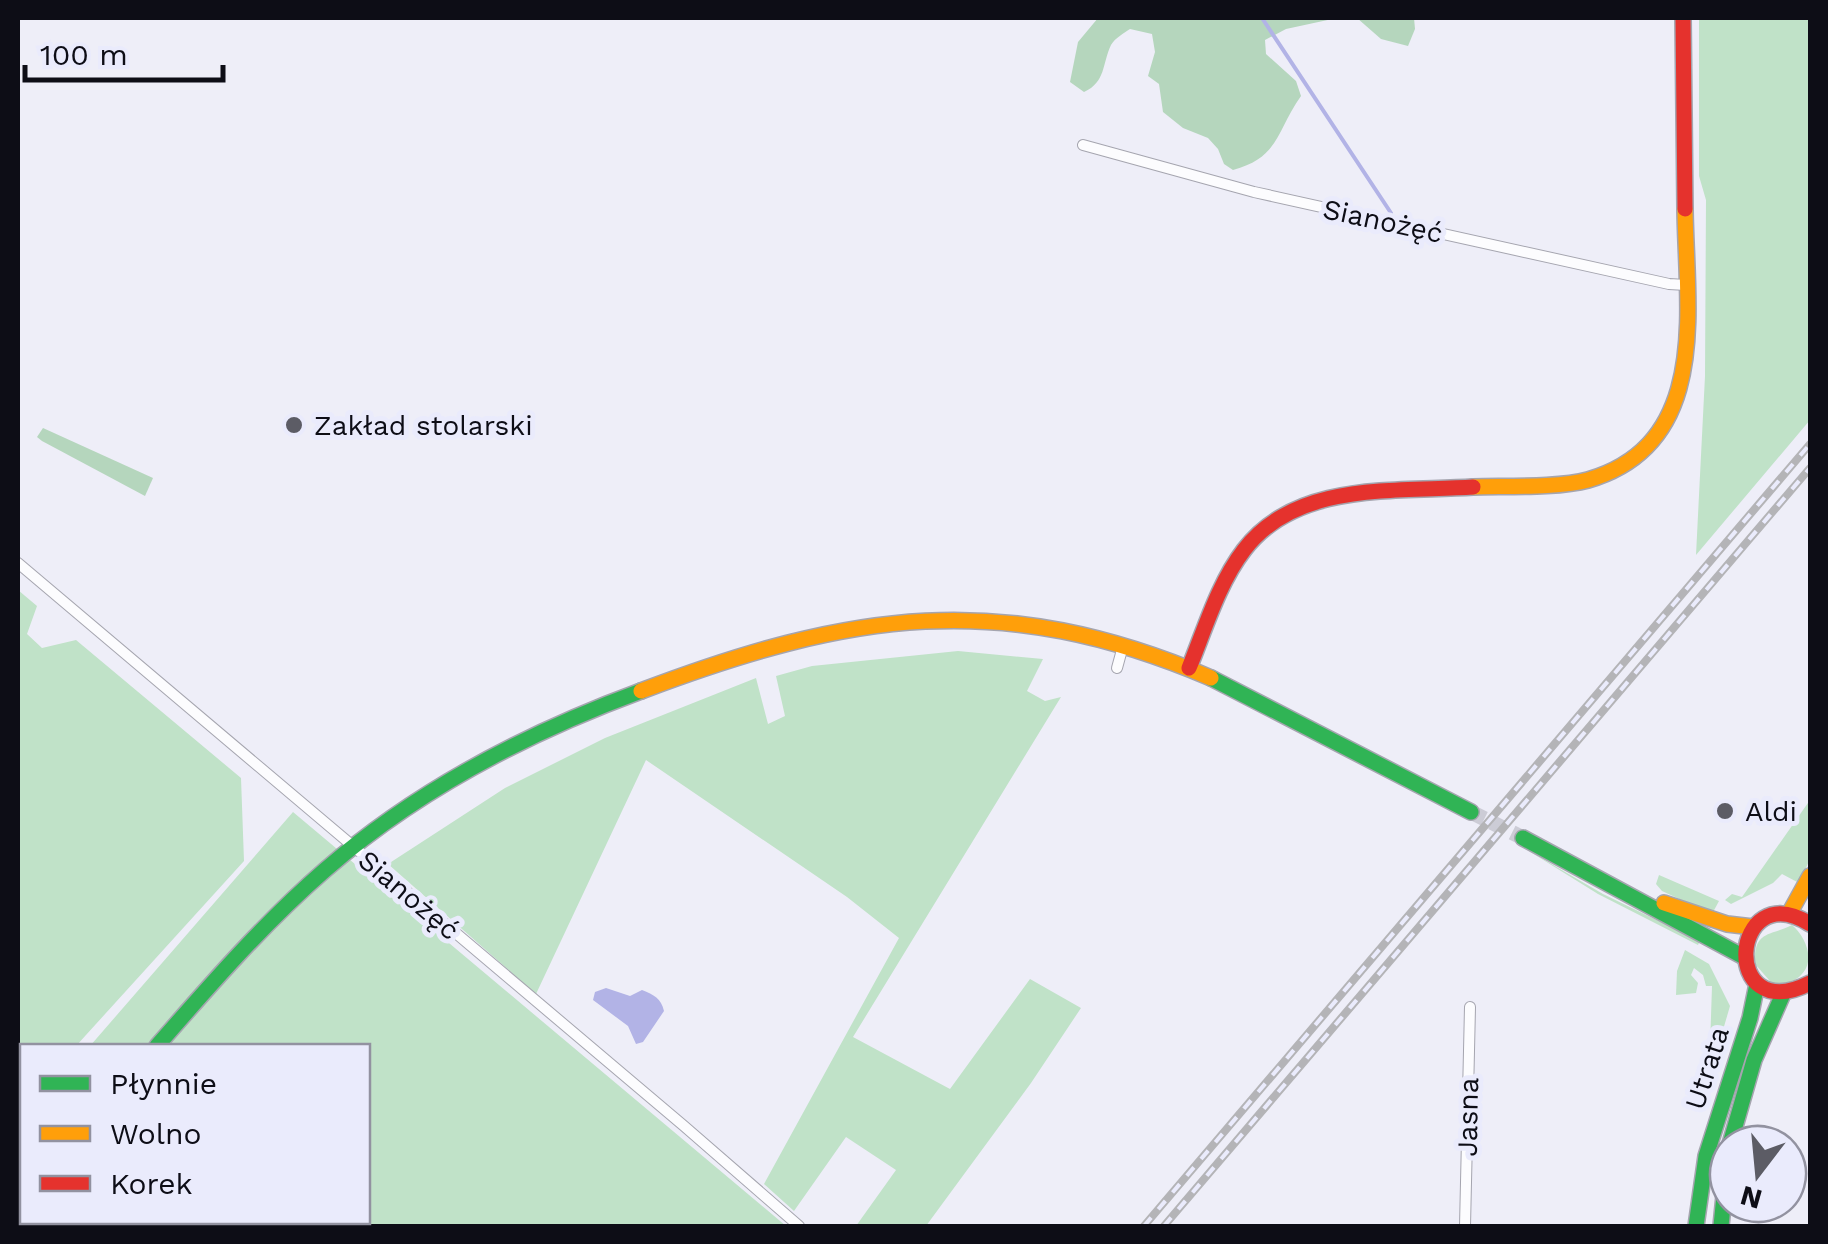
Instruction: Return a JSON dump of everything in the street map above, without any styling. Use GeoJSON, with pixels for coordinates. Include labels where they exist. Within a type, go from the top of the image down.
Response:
{"type":"FeatureCollection","features":[{"type":"Feature","properties":{"kind":"main road"},"geometry":{"type":"LineString","coordinates":[[1189,668],[1231,571],[1251,537],[1286,509],[1318,498],[1353,494],[1586,481],[1618,470],[1644,452],[1666,426],[1681,391],[1686,349],[1683,18]]}},
{"type":"Feature","properties":{"kind":"main road"},"geometry":{"type":"LineString","coordinates":[[159,1044],[274,920],[352,847],[463,773],[533,734],[692,670],[769,645],[854,628],[966,619],[1040,628],[1123,646],[1189,668],[1471,812]]}},
{"type":"Feature","properties":{"kind":"main road"},"geometry":{"type":"LineString","coordinates":[[1523,838],[1744,958]]}},
{"type":"Feature","properties":{"kind":"main road"},"geometry":{"type":"LineString","coordinates":[[1789,914],[1810,876]]}},
{"type":"Feature","properties":{"kind":"main road"},"geometry":{"type":"LineString","coordinates":[[1600,878],[1680,909],[1753,928]]}},
{"type":"Feature","properties":{"kind":"main road"},"geometry":{"type":"LineString","coordinates":[[1810,924],[1789,914],[1768,917],[1753,928],[1745,943],[1744,958],[1749,975],[1757,984],[1783,994],[1796,992],[1810,983]]}},
{"type":"Feature","properties":{"kind":"main road","name":"Utrata"},"geometry":{"type":"LineString","coordinates":[[1696,1226],[1706,1156],[1757,984]]}},
{"type":"Feature","properties":{"kind":"main road","name":"Utrata"},"geometry":{"type":"LineString","coordinates":[[1736,1124],[1754,1060],[1783,994]]}},
{"type":"Feature","properties":{"kind":"street","name":"Sianożęć"},"geometry":{"type":"LineString","coordinates":[[1083,145],[1254,192],[1686,285]]}},
{"type":"Feature","properties":{"kind":"street","name":"Sianożęć"},"geometry":{"type":"LineString","coordinates":[[18,563],[799,1226]]}},
{"type":"Feature","properties":{"kind":"street"},"geometry":{"type":"LineString","coordinates":[[1117,668],[1123,646]]}},
{"type":"Feature","properties":{"kind":"street","name":"Jasna"},"geometry":{"type":"LineString","coordinates":[[1465,1226],[1470,1007]]}},
{"type":"Feature","properties":{"kind":"green space"},"geometry":{"type":"Polygon","coordinates":[[[1098,18],[1337,18],[1286,29],[1265,40],[1266,54],[1296,81],[1301,96],[1269,150],[1233,170],[1224,164],[1208,138],[1183,128],[1163,112],[1159,84],[1148,76],[1155,52],[1152,34],[1130,29],[1117,38],[1100,78],[1091,88],[1084,92],[1070,82],[1078,42],[1098,18]]]}},
{"type":"Feature","properties":{"kind":"green space"},"geometry":{"type":"Polygon","coordinates":[[[1357,18],[1414,18],[1415,29],[1408,46],[1381,39],[1357,18]]]}},
{"type":"Feature","properties":{"kind":"green space"},"geometry":{"type":"Polygon","coordinates":[[[1699,18],[1810,18],[1810,420],[1696,555],[1705,376],[1706,200],[1699,176],[1699,18]]]}},
{"type":"Feature","properties":{"kind":"green space"},"geometry":{"type":"Polygon","coordinates":[[[43,428],[153,478],[145,496],[42,441],[37,437],[43,428]]]}},
{"type":"Feature","properties":{"kind":"green space"},"geometry":{"type":"Polygon","coordinates":[[[18,590],[37,606],[27,634],[42,648],[76,640],[241,778],[244,861],[78,1044],[20,1044],[18,1112],[18,590]]]}},
{"type":"Feature","properties":{"kind":"green space"},"geometry":{"type":"Polygon","coordinates":[[[958,651],[1043,659],[1027,691],[1045,701],[1061,697],[853,1037],[950,1089],[1030,979],[1081,1008],[926,1226],[856,1226],[896,1170],[846,1137],[794,1211],[764,1184],[899,938],[847,897],[646,760],[536,994],[388,864],[505,788],[605,738],[756,678],[768,724],[785,716],[776,676],[812,666],[958,651]]]}},
{"type":"Feature","properties":{"kind":"green space"},"geometry":{"type":"Polygon","coordinates":[[[1810,800],[1810,859],[1799,883],[1782,874],[1773,883],[1731,904],[1725,900],[1732,894],[1742,897],[1810,800]]]}},
{"type":"Feature","properties":{"kind":"green space"},"geometry":{"type":"Polygon","coordinates":[[[293,812],[786,1226],[18,1226],[20,1127],[20,1224],[370,1224],[370,1044],[92,1044],[293,812]]]}},
{"type":"Feature","properties":{"kind":"green space"},"geometry":{"type":"Polygon","coordinates":[[[1519,845],[1603,894],[1700,941],[1698,945],[1598,894],[1519,845]]]}},
{"type":"Feature","properties":{"kind":"green space"},"geometry":{"type":"Polygon","coordinates":[[[1659,875],[1719,901],[1712,914],[1662,891],[1656,884],[1659,875]]]}},
{"type":"Feature","properties":{"kind":"green space"},"geometry":{"type":"Polygon","coordinates":[[[1792,925],[1805,943],[1807,964],[1799,977],[1776,988],[1755,964],[1757,945],[1765,936],[1792,925]]]}},
{"type":"Feature","properties":{"kind":"green space"},"geometry":{"type":"Polygon","coordinates":[[[1685,950],[1709,964],[1730,1006],[1716,1054],[1710,1047],[1712,986],[1706,986],[1703,975],[1694,968],[1691,975],[1698,983],[1696,993],[1676,995],[1677,971],[1685,950]]]}},
{"type":"Feature","properties":{"kind":"water"},"geometry":{"type":"Polygon","coordinates":[[[606,988],[630,996],[642,990],[661,1003],[664,1011],[643,1042],[636,1044],[628,1026],[593,1000],[595,992],[606,988]]]}},
{"type":"Feature","properties":{"kind":"waterway"},"geometry":{"type":"LineString","coordinates":[[1262,18],[1391,213]]}},
{"type":"Feature","properties":{"kind":"tunnel"},"geometry":{"type":"LineString","coordinates":[[1471,812],[1523,838]]}},
{"type":"Feature","properties":{"kind":"railway"},"geometry":{"type":"LineString","coordinates":[[1144,1226],[1810,444]]}},
{"type":"Feature","properties":{"kind":"railway"},"geometry":{"type":"LineString","coordinates":[[1164,1226],[1810,468]]}},
{"type":"Feature","properties":{"kind":"traffic: fast"},"geometry":{"type":"LineString","coordinates":[[1211,678],[1471,812]]}},
{"type":"Feature","properties":{"kind":"traffic: fast"},"geometry":{"type":"LineString","coordinates":[[159,1044],[259,933],[302,890],[361,841],[475,766],[557,725],[641,691]]}},
{"type":"Feature","properties":{"kind":"traffic: fast"},"geometry":{"type":"LineString","coordinates":[[1523,838],[1744,957]]}},
{"type":"Feature","properties":{"kind":"traffic: fast"},"geometry":{"type":"LineString","coordinates":[[1696,1226],[1706,1156],[1757,984]]}},
{"type":"Feature","properties":{"kind":"traffic: fast"},"geometry":{"type":"LineString","coordinates":[[1736,1124],[1754,1060],[1783,994]]}},
{"type":"Feature","properties":{"kind":"traffic: slow"},"geometry":{"type":"LineString","coordinates":[[1473,487],[1588,480],[1628,462],[1656,436],[1673,405],[1683,368],[1688,288],[1685,209]]}},
{"type":"Feature","properties":{"kind":"traffic: slow"},"geometry":{"type":"LineString","coordinates":[[641,691],[789,643],[858,628],[925,621],[993,622],[1062,631],[1134,649],[1211,678]]}},
{"type":"Feature","properties":{"kind":"traffic: slow"},"geometry":{"type":"LineString","coordinates":[[1789,914],[1810,876]]}},
{"type":"Feature","properties":{"kind":"traffic: slow"},"geometry":{"type":"LineString","coordinates":[[1664,903],[1727,924],[1753,927]]}},
{"type":"Feature","properties":{"kind":"traffic: jam"},"geometry":{"type":"LineString","coordinates":[[1683,18],[1685,209]]}},
{"type":"Feature","properties":{"kind":"traffic: jam"},"geometry":{"type":"LineString","coordinates":[[1189,668],[1213,607],[1244,550],[1266,528],[1291,512],[1349,494],[1473,487]]}},
{"type":"Feature","properties":{"kind":"traffic: jam"},"geometry":{"type":"LineString","coordinates":[[1810,924],[1783,914],[1763,919],[1751,933],[1746,952],[1749,971],[1760,986],[1781,992],[1810,983]]}},
{"type":"Feature","properties":{"kind":"place","name":"Zakład stolarski"},"geometry":{"type":"Point","coordinates":[294,425]}},
{"type":"Feature","properties":{"kind":"place","name":"Aldi"},"geometry":{"type":"Point","coordinates":[1725,811]}}]}
